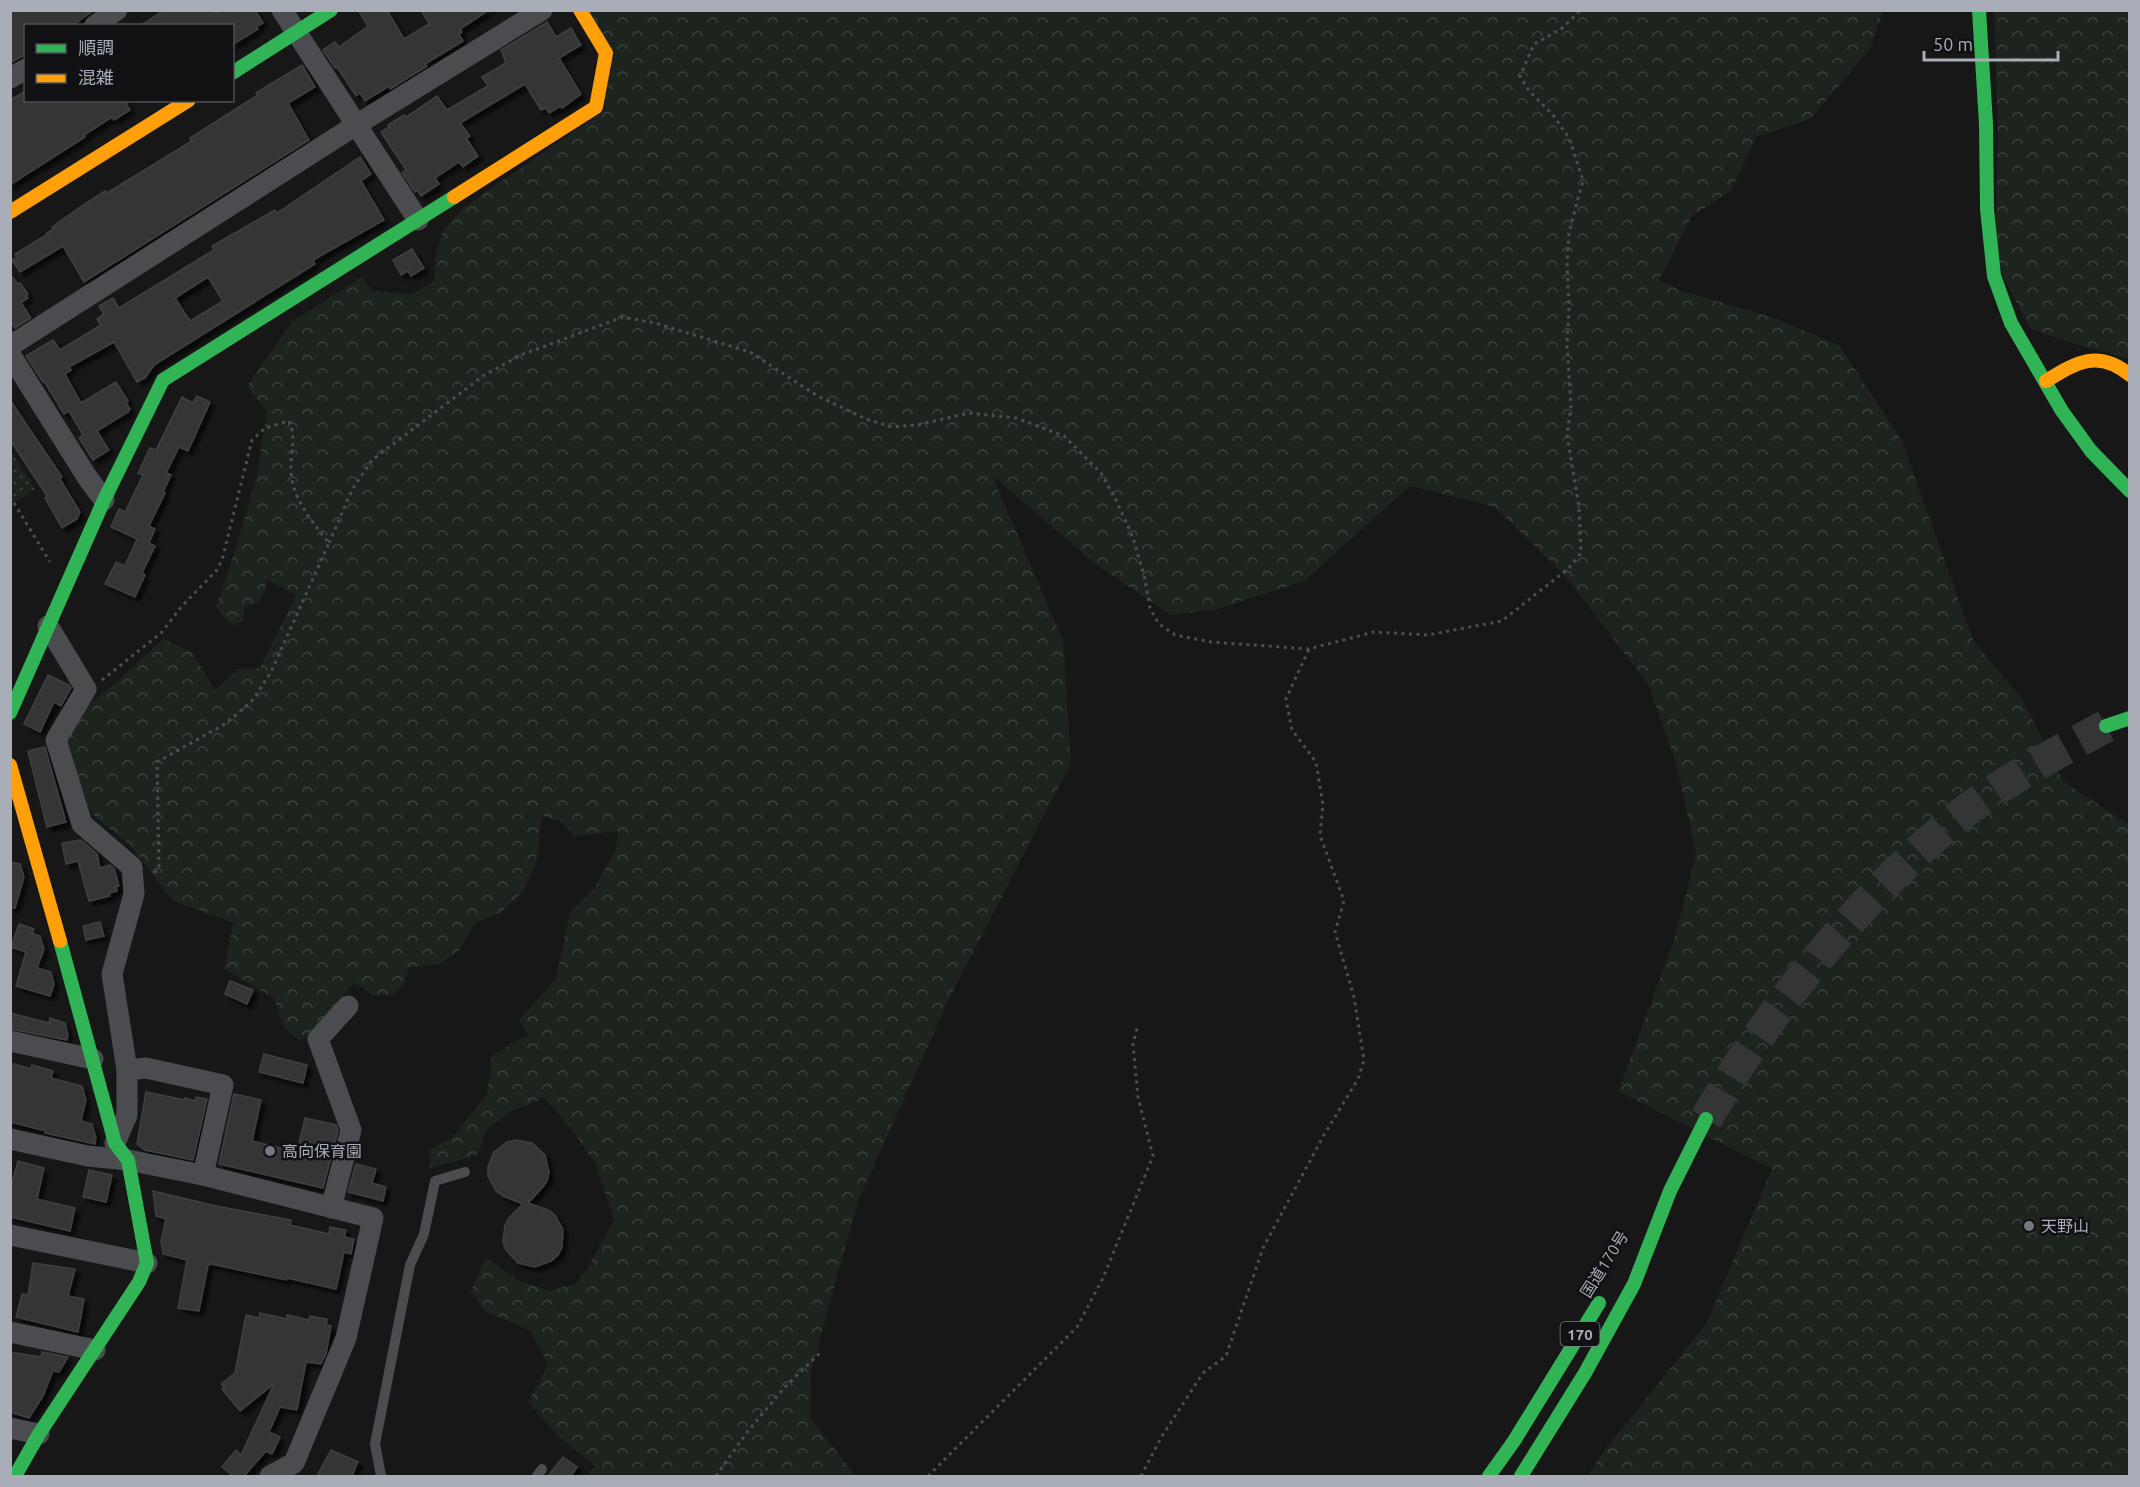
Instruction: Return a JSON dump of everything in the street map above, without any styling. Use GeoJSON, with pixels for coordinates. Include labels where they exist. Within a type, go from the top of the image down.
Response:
{"type":"FeatureCollection","features":[{"type":"Feature","properties":{"kind":"main road"},"geometry":{"type":"LineString","coordinates":[[234,72],[331,10]]}},
{"type":"Feature","properties":{"kind":"main road"},"geometry":{"type":"LineString","coordinates":[[10,713],[17,675],[48,626],[104,500],[163,380],[596,107],[606,53],[580,10]]}},
{"type":"Feature","properties":{"kind":"main road"},"geometry":{"type":"LineString","coordinates":[[1979,10],[1986,124],[1987,209],[1994,276],[2011,323],[2062,411],[2091,451],[2130,491]]}},
{"type":"Feature","properties":{"kind":"main road"},"geometry":{"type":"LineString","coordinates":[[10,212],[186,102]]}},
{"type":"Feature","properties":{"kind":"main road"},"geometry":{"type":"LineString","coordinates":[[2046,381],[2070,366],[2091,359],[2110,362],[2130,375]]}},
{"type":"Feature","properties":{"kind":"main road"},"geometry":{"type":"LineString","coordinates":[[2106,726],[2129,718]]}},
{"type":"Feature","properties":{"kind":"main road"},"geometry":{"type":"LineString","coordinates":[[10,765],[93,1059],[114,1143],[128,1160],[147,1263],[139,1282],[39,1434],[21,1473]]}},
{"type":"Feature","properties":{"kind":"main road","name":"国道170号"},"geometry":{"type":"LineString","coordinates":[[1521,1476],[1585,1374],[1634,1284],[1670,1191],[1706,1119]]}},
{"type":"Feature","properties":{"kind":"main road","name":"国道170号"},"geometry":{"type":"LineString","coordinates":[[1634,1246],[1670,1191]]}},
{"type":"Feature","properties":{"kind":"main road","name":"国道170号"},"geometry":{"type":"LineString","coordinates":[[1489,1476],[1527,1422],[1605,1293]]}},
{"type":"Feature","properties":{"kind":"street"},"geometry":{"type":"LineString","coordinates":[[97,24],[117,10]]}},
{"type":"Feature","properties":{"kind":"street"},"geometry":{"type":"LineString","coordinates":[[282,10],[418,220]]}},
{"type":"Feature","properties":{"kind":"street"},"geometry":{"type":"LineString","coordinates":[[10,346],[356,125],[542,10]]}},
{"type":"Feature","properties":{"kind":"street"},"geometry":{"type":"LineString","coordinates":[[10,78],[24,70]]}},
{"type":"Feature","properties":{"kind":"street"},"geometry":{"type":"LineString","coordinates":[[10,354],[87,477],[104,500]]}},
{"type":"Feature","properties":{"kind":"street"},"geometry":{"type":"LineString","coordinates":[[48,626],[86,689],[56,741],[82,824],[132,867],[134,894],[112,974],[128,1070],[127,1115],[114,1143]]}},
{"type":"Feature","properties":{"kind":"street"},"geometry":{"type":"LineString","coordinates":[[331,1208],[351,1130],[318,1039],[348,1006]]}},
{"type":"Feature","properties":{"kind":"street"},"geometry":{"type":"LineString","coordinates":[[10,1041],[93,1059]]}},
{"type":"Feature","properties":{"kind":"street"},"geometry":{"type":"LineString","coordinates":[[128,1070],[146,1068],[223,1085],[203,1175]]}},
{"type":"Feature","properties":{"kind":"street"},"geometry":{"type":"LineString","coordinates":[[10,1139],[88,1156],[128,1160],[203,1175],[373,1218],[346,1338],[294,1463],[270,1476]]}},
{"type":"Feature","properties":{"kind":"street"},"geometry":{"type":"LineString","coordinates":[[10,1234],[147,1263]]}},
{"type":"Feature","properties":{"kind":"street"},"geometry":{"type":"LineString","coordinates":[[10,1332],[95,1350]]}},
{"type":"Feature","properties":{"kind":"street"},"geometry":{"type":"LineString","coordinates":[[10,1428],[39,1434]]}},
{"type":"Feature","properties":{"kind":"lane"},"geometry":{"type":"LineString","coordinates":[[381,1476],[375,1444],[410,1265],[424,1234],[435,1181],[465,1172]]}},
{"type":"Feature","properties":{"kind":"path"},"geometry":{"type":"LineString","coordinates":[[132,867],[138,866],[155,872],[159,869],[157,762],[225,724],[252,701],[270,672],[352,490],[372,460],[483,376],[521,356],[623,317],[655,323],[750,352],[816,395],[866,419],[892,427],[917,425],[969,413],[1016,418],[1064,436],[1101,473],[1133,538],[1144,574],[1150,608],[1158,623],[1175,636],[1211,642],[1309,649],[1374,632],[1428,635],[1502,621],[1569,568],[1581,553],[1579,507],[1567,435],[1571,406],[1567,345],[1569,309],[1567,263],[1569,232],[1583,180],[1569,138],[1552,115],[1529,91],[1520,75],[1534,44],[1561,29],[1581,10]]}},
{"type":"Feature","properties":{"kind":"path"},"geometry":{"type":"LineString","coordinates":[[86,689],[96,685],[161,633],[182,606],[216,571],[222,560],[252,440],[265,428],[289,421],[293,430],[291,473],[296,495],[314,525],[329,543]]}},
{"type":"Feature","properties":{"kind":"path"},"geometry":{"type":"LineString","coordinates":[[14,503],[66,586]]}},
{"type":"Feature","properties":{"kind":"path"},"geometry":{"type":"LineString","coordinates":[[1141,1476],[1162,1436],[1203,1373],[1226,1356],[1263,1248],[1358,1079],[1364,1060],[1354,997],[1335,932],[1344,901],[1320,835],[1323,805],[1316,762],[1292,730],[1286,699],[1309,649]]}},
{"type":"Feature","properties":{"kind":"path"},"geometry":{"type":"LineString","coordinates":[[928,1476],[1077,1327],[1103,1278],[1153,1156],[1138,1097],[1133,1044],[1138,1025]]}},
{"type":"Feature","properties":{"kind":"path"},"geometry":{"type":"LineString","coordinates":[[716,1476],[748,1431],[784,1387],[821,1352]]}},
{"type":"Feature","properties":{"kind":"green space"},"geometry":{"type":"Polygon","coordinates":[[[590,11],[1883,11],[1870,49],[1810,119],[1756,137],[1731,191],[1692,216],[1659,280],[1679,290],[1774,318],[1839,345],[1902,441],[1973,640],[2023,700],[2063,781],[2129,825],[2129,1476],[1588,1476],[1604,1451],[1706,1324],[1772,1169],[1618,1091],[1674,941],[1696,854],[1677,766],[1648,684],[1567,578],[1495,507],[1410,486],[1304,581],[1218,609],[1171,615],[1094,563],[992,475],[1063,641],[1071,765],[949,999],[858,1201],[810,1374],[811,1419],[856,1476],[587,1476],[595,1466],[559,1437],[528,1402],[548,1365],[530,1330],[486,1312],[471,1292],[485,1257],[516,1279],[550,1291],[577,1283],[614,1220],[596,1165],[573,1131],[545,1098],[511,1111],[487,1129],[477,1155],[430,1168],[429,1150],[452,1138],[487,1094],[492,1056],[528,1035],[519,1020],[556,979],[570,913],[594,889],[616,849],[618,831],[574,836],[560,821],[542,816],[536,861],[524,891],[500,913],[475,923],[458,952],[439,964],[409,967],[404,984],[393,995],[373,995],[354,982],[318,1030],[299,1040],[285,1027],[274,998],[224,969],[233,923],[172,900],[129,844],[95,817],[76,787],[64,744],[86,707],[163,639],[192,652],[215,690],[238,669],[260,668],[296,595],[266,579],[265,591],[257,604],[245,605],[243,621],[234,625],[225,619],[216,607],[257,475],[267,411],[247,386],[292,322],[362,277],[372,291],[413,294],[434,281],[435,257],[444,229],[463,208],[605,110],[590,11]]]}},
{"type":"Feature","properties":{"kind":"green space"},"geometry":{"type":"Polygon","coordinates":[[[1994,11],[2129,11],[2129,359],[2068,342],[2030,328],[1995,261],[1998,131],[1994,11]]]}},
{"type":"Feature","properties":{"kind":"green space"},"geometry":{"type":"Polygon","coordinates":[[[10,450],[35,489],[11,505],[10,505],[10,450]]]}},
{"type":"Feature","properties":{"kind":"building"},"geometry":{"type":"Polygon","coordinates":[[[10,10],[94,10],[75,24],[24,24],[24,55],[10,63],[10,10]]]}},
{"type":"Feature","properties":{"kind":"building"},"geometry":{"type":"Polygon","coordinates":[[[164,10],[214,10],[216,13],[220,10],[255,10],[263,23],[256,27],[258,29],[234,44],[234,24],[143,24],[164,10]]]}},
{"type":"Feature","properties":{"kind":"building"},"geometry":{"type":"Polygon","coordinates":[[[358,10],[387,10],[404,39],[429,24],[421,10],[489,10],[460,29],[462,32],[459,34],[463,41],[390,89],[389,86],[365,101],[360,93],[356,96],[323,50],[335,42],[339,47],[368,26],[358,10]]]}},
{"type":"Feature","properties":{"kind":"building"},"geometry":{"type":"Polygon","coordinates":[[[547,22],[556,37],[571,28],[581,45],[559,58],[581,94],[562,108],[561,106],[549,113],[546,108],[541,110],[525,84],[460,123],[470,136],[466,138],[478,156],[463,167],[459,162],[435,178],[439,184],[421,196],[417,190],[415,192],[402,173],[406,170],[381,132],[389,127],[388,125],[404,115],[406,117],[437,96],[447,110],[488,86],[482,77],[506,63],[501,50],[547,22]]]}},
{"type":"Feature","properties":{"kind":"building"},"geometry":{"type":"Polygon","coordinates":[[[302,65],[315,87],[288,103],[309,140],[84,282],[63,246],[20,272],[12,260],[17,258],[15,254],[48,234],[54,229],[52,227],[86,203],[105,191],[107,193],[192,141],[190,138],[302,65]]]}},
{"type":"Feature","properties":{"kind":"building"},"geometry":{"type":"Polygon","coordinates":[[[24,92],[24,102],[125,102],[130,110],[114,120],[112,117],[10,185],[10,100],[24,92]]]}},
{"type":"Feature","properties":{"kind":"building"},"geometry":{"type":"Polygon","coordinates":[[[360,157],[371,174],[361,181],[384,220],[313,260],[315,264],[154,365],[145,378],[137,382],[114,342],[69,367],[71,370],[65,374],[81,403],[116,382],[128,401],[126,403],[130,409],[128,412],[97,431],[109,450],[93,460],[79,438],[83,435],[69,411],[64,414],[26,356],[53,340],[60,350],[101,325],[97,319],[104,314],[99,306],[113,298],[119,308],[214,250],[212,246],[275,210],[277,213],[360,157]],[[208,277],[175,298],[190,321],[223,301],[208,277]]]}},
{"type":"Feature","properties":{"kind":"building"},"geometry":{"type":"Polygon","coordinates":[[[412,249],[424,268],[411,276],[408,271],[401,275],[393,260],[412,249]]]}},
{"type":"Feature","properties":{"kind":"building"},"geometry":{"type":"Polygon","coordinates":[[[10,274],[28,294],[26,296],[28,298],[21,303],[31,318],[15,328],[10,320],[10,274]]]}},
{"type":"Feature","properties":{"kind":"building"},"geometry":{"type":"Polygon","coordinates":[[[197,396],[210,402],[188,451],[179,447],[166,473],[171,475],[149,526],[155,529],[149,543],[155,546],[142,573],[145,575],[135,597],[105,584],[116,562],[125,566],[137,539],[111,527],[119,509],[125,512],[143,475],[138,473],[150,448],[156,450],[182,397],[193,403],[197,396]]]}},
{"type":"Feature","properties":{"kind":"building"},"geometry":{"type":"Polygon","coordinates":[[[10,400],[62,477],[60,479],[80,512],[77,519],[62,528],[45,498],[47,496],[10,440],[10,400]]]}},
{"type":"Feature","properties":{"kind":"building"},"geometry":{"type":"Polygon","coordinates":[[[48,675],[71,688],[61,706],[54,702],[40,732],[24,724],[48,675]]]}},
{"type":"Feature","properties":{"kind":"building"},"geometry":{"type":"Polygon","coordinates":[[[45,747],[66,822],[47,827],[28,751],[45,747]]]}},
{"type":"Feature","properties":{"kind":"building"},"geometry":{"type":"Polygon","coordinates":[[[81,840],[97,854],[100,868],[110,865],[114,868],[119,886],[116,887],[117,891],[109,893],[110,896],[89,901],[78,861],[66,864],[62,843],[81,840]]]}},
{"type":"Feature","properties":{"kind":"building"},"geometry":{"type":"Polygon","coordinates":[[[10,862],[20,864],[24,877],[15,908],[10,908],[10,862]]]}},
{"type":"Feature","properties":{"kind":"building"},"geometry":{"type":"Polygon","coordinates":[[[100,922],[104,936],[86,940],[83,926],[100,922]]]}},
{"type":"Feature","properties":{"kind":"building"},"geometry":{"type":"Polygon","coordinates":[[[19,924],[34,929],[32,933],[40,936],[44,949],[37,968],[51,972],[54,984],[50,996],[16,986],[26,952],[11,947],[19,924]]]}},
{"type":"Feature","properties":{"kind":"building"},"geometry":{"type":"Polygon","coordinates":[[[230,981],[253,990],[247,1004],[225,994],[230,981]]]}},
{"type":"Feature","properties":{"kind":"building"},"geometry":{"type":"Polygon","coordinates":[[[10,1013],[49,1023],[50,1018],[65,1023],[67,1040],[10,1029],[10,1013]]]}},
{"type":"Feature","properties":{"kind":"building"},"geometry":{"type":"Polygon","coordinates":[[[264,1054],[307,1065],[303,1083],[259,1072],[264,1054]]]}},
{"type":"Feature","properties":{"kind":"building"},"geometry":{"type":"Polygon","coordinates":[[[10,1063],[31,1069],[32,1065],[53,1071],[51,1078],[82,1086],[86,1100],[81,1121],[92,1124],[96,1138],[95,1144],[45,1133],[46,1131],[10,1122],[10,1063]]]}},
{"type":"Feature","properties":{"kind":"building"},"geometry":{"type":"Polygon","coordinates":[[[146,1092],[185,1100],[185,1098],[195,1101],[196,1097],[207,1099],[193,1160],[145,1150],[137,1144],[146,1092]]]}},
{"type":"Feature","properties":{"kind":"building"},"geometry":{"type":"Polygon","coordinates":[[[234,1094],[261,1100],[252,1141],[297,1152],[305,1118],[336,1125],[338,1131],[323,1188],[219,1164],[234,1094]]]}},
{"type":"Feature","properties":{"kind":"building"},"geometry":{"type":"Polygon","coordinates":[[[516,1140],[532,1143],[545,1155],[549,1172],[547,1181],[528,1203],[555,1215],[563,1230],[562,1247],[558,1255],[551,1261],[535,1267],[518,1263],[506,1250],[503,1242],[505,1225],[523,1204],[496,1191],[488,1176],[488,1167],[494,1152],[507,1142],[516,1140]]]}},
{"type":"Feature","properties":{"kind":"building"},"geometry":{"type":"Polygon","coordinates":[[[18,1161],[44,1168],[37,1199],[75,1208],[70,1231],[10,1217],[10,1191],[18,1161]]]}},
{"type":"Feature","properties":{"kind":"building"},"geometry":{"type":"Polygon","coordinates":[[[356,1164],[376,1169],[372,1183],[386,1187],[383,1201],[348,1192],[356,1164]]]}},
{"type":"Feature","properties":{"kind":"building"},"geometry":{"type":"Polygon","coordinates":[[[89,1170],[112,1175],[106,1202],[83,1197],[89,1170]]]}},
{"type":"Feature","properties":{"kind":"building"},"geometry":{"type":"Polygon","coordinates":[[[153,1191],[291,1220],[290,1225],[329,1234],[330,1227],[346,1230],[344,1237],[354,1239],[351,1254],[344,1252],[336,1289],[211,1264],[208,1265],[199,1311],[178,1308],[187,1260],[163,1254],[161,1241],[166,1219],[156,1216],[153,1191]]]}},
{"type":"Feature","properties":{"kind":"building"},"geometry":{"type":"Polygon","coordinates":[[[33,1263],[75,1269],[68,1296],[84,1299],[78,1332],[16,1317],[22,1294],[28,1295],[33,1263]]]}},
{"type":"Feature","properties":{"kind":"building"},"geometry":{"type":"Polygon","coordinates":[[[260,1313],[287,1319],[287,1315],[309,1320],[310,1316],[327,1319],[326,1324],[331,1326],[326,1354],[321,1364],[306,1362],[297,1410],[280,1407],[269,1432],[280,1437],[272,1454],[266,1451],[244,1476],[233,1476],[222,1467],[236,1450],[241,1455],[274,1384],[240,1411],[222,1389],[224,1387],[221,1384],[235,1373],[246,1315],[259,1318],[260,1313]]]}},
{"type":"Feature","properties":{"kind":"building"},"geometry":{"type":"Polygon","coordinates":[[[10,1352],[41,1357],[42,1352],[68,1357],[59,1372],[53,1371],[43,1396],[29,1418],[10,1412],[10,1352]]]}},
{"type":"Feature","properties":{"kind":"building"},"geometry":{"type":"Polygon","coordinates":[[[331,1450],[358,1462],[352,1476],[317,1476],[331,1450]]]}},
{"type":"Feature","properties":{"kind":"building"},"geometry":{"type":"Polygon","coordinates":[[[563,1457],[577,1467],[571,1476],[548,1476],[563,1457]]]}},
{"type":"Feature","properties":{"kind":"tunnel"},"geometry":{"type":"LineString","coordinates":[[1706,1119],[1768,1022],[1791,992],[1840,932],[1893,876],[1966,810],[2024,772],[2106,726]]}},
{"type":"Feature","properties":{"kind":"traffic: fast"},"geometry":{"type":"LineString","coordinates":[[234,72],[331,10]]}},
{"type":"Feature","properties":{"kind":"traffic: fast"},"geometry":{"type":"LineString","coordinates":[[1979,10],[1986,124],[1987,209],[1994,276],[2011,323],[2062,411],[2091,451],[2130,491]]}},
{"type":"Feature","properties":{"kind":"traffic: fast"},"geometry":{"type":"LineString","coordinates":[[10,713],[104,500],[163,380],[454,197]]}},
{"type":"Feature","properties":{"kind":"traffic: fast"},"geometry":{"type":"LineString","coordinates":[[2106,726],[2130,718]]}},
{"type":"Feature","properties":{"kind":"traffic: fast"},"geometry":{"type":"LineString","coordinates":[[15,1476],[39,1434],[139,1282],[147,1263],[128,1160],[115,1143],[60,941]]}},
{"type":"Feature","properties":{"kind":"traffic: fast"},"geometry":{"type":"LineString","coordinates":[[1521,1476],[1585,1373],[1634,1284],[1670,1191],[1706,1119]]}},
{"type":"Feature","properties":{"kind":"traffic: fast"},"geometry":{"type":"LineString","coordinates":[[1489,1476],[1514,1441],[1599,1303]]}},
{"type":"Feature","properties":{"kind":"traffic: slow"},"geometry":{"type":"LineString","coordinates":[[454,197],[596,107],[606,53],[580,10]]}},
{"type":"Feature","properties":{"kind":"traffic: slow"},"geometry":{"type":"LineString","coordinates":[[10,212],[186,102]]}},
{"type":"Feature","properties":{"kind":"traffic: slow"},"geometry":{"type":"LineString","coordinates":[[2046,381],[2068,368],[2098,360],[2108,362],[2130,375]]}},
{"type":"Feature","properties":{"kind":"traffic: slow"},"geometry":{"type":"LineString","coordinates":[[10,765],[60,941]]}},
{"type":"Feature","properties":{"kind":"place","name":"高向保育園"},"geometry":{"type":"Point","coordinates":[270,1151]}},
{"type":"Feature","properties":{"kind":"place","name":"天野山"},"geometry":{"type":"Point","coordinates":[2029,1226]}}]}
